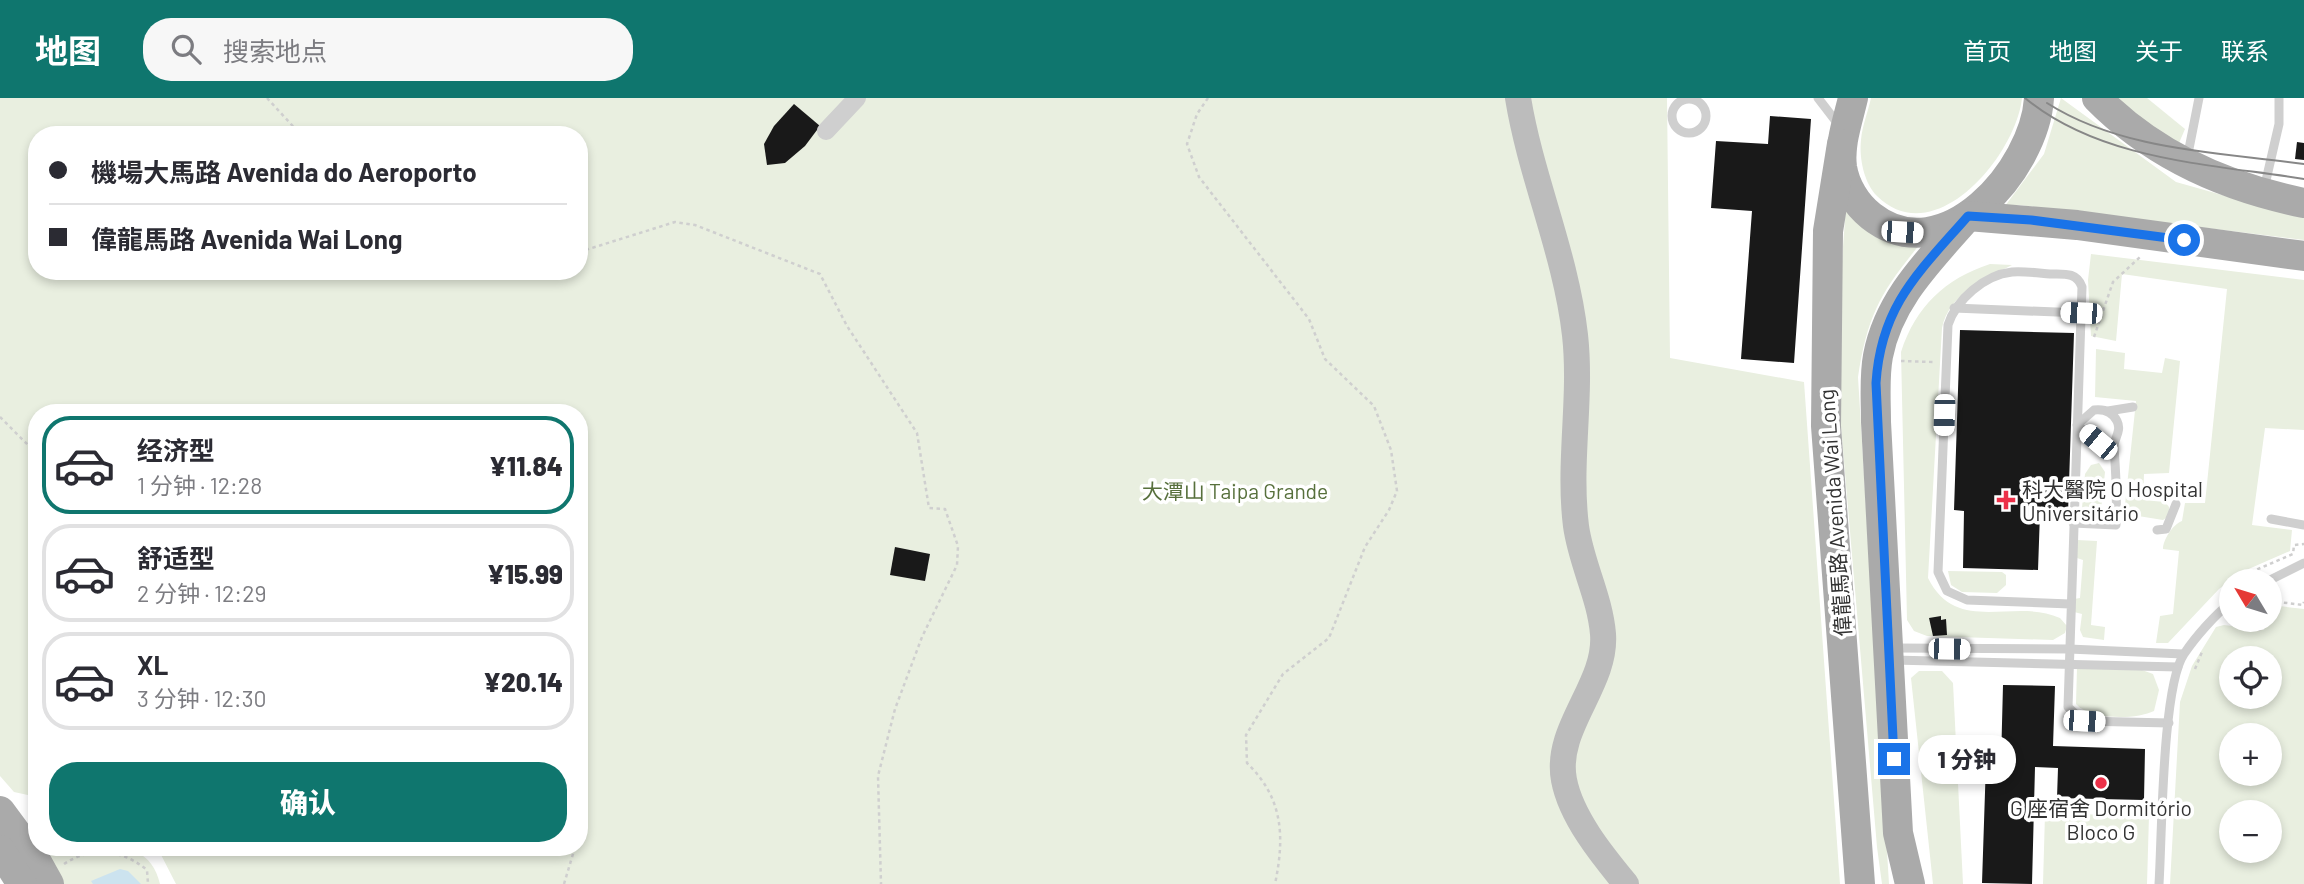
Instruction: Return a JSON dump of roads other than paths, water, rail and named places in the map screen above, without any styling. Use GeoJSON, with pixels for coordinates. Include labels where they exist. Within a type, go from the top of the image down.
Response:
{"type":"FeatureCollection","features":[{"type":"Feature","properties":{"kind":"main road","name":"偉龍馬路 Avenida Wai Long"},"geometry":{"type":"LineString","coordinates":[[1853,98],[1828,231],[1826,426],[1861,884]]}},
{"type":"Feature","properties":{"kind":"main road"},"geometry":{"type":"LineString","coordinates":[[1902,884],[1876,422],[1877,357],[1893,309],[1912,281],[1968,216],[2004,180],[2021,156],[2033,130],[2039,98]]}},
{"type":"Feature","properties":{"kind":"main road"},"geometry":{"type":"LineString","coordinates":[[2097,98],[2128,126],[2186,164],[2263,195],[2304,203]]}},
{"type":"Feature","properties":{"kind":"main road"},"geometry":{"type":"LineString","coordinates":[[1843,141],[1842,167],[1849,189],[1862,209],[1880,223],[1902,232],[1925,233],[1948,228],[1968,216],[2031,220],[2304,256]]}},
{"type":"Feature","properties":{"kind":"main road"},"geometry":{"type":"LineString","coordinates":[[0,811],[25,875]]}},
{"type":"Feature","properties":{"kind":"main road"},"geometry":{"type":"LineString","coordinates":[[1898,833],[1910,884]]}},
{"type":"Feature","properties":{"kind":"street"},"geometry":{"type":"LineString","coordinates":[[826,131],[856,98]]}},
{"type":"Feature","properties":{"kind":"street"},"geometry":{"type":"LineString","coordinates":[[1518,98],[1575,333],[1574,510],[1581,555],[1603,632],[1598,667],[1569,735],[1563,779],[1589,833],[1626,884]]}},
{"type":"Feature","properties":{"kind":"lane"},"geometry":{"type":"LineString","coordinates":[[1818,98],[1838,124],[1843,141]]}},
{"type":"Feature","properties":{"kind":"lane"},"geometry":{"type":"LineString","coordinates":[[2186,164],[2199,98]]}},
{"type":"Feature","properties":{"kind":"lane"},"geometry":{"type":"LineString","coordinates":[[2263,195],[2279,124],[2279,98]]}},
{"type":"Feature","properties":{"kind":"lane"},"geometry":{"type":"LineString","coordinates":[[2070,604],[1956,598],[1941,583],[1938,572],[1948,325],[1954,308],[1979,287],[2010,272],[2069,274],[2078,279],[2082,287],[2067,700],[2077,718],[2169,723]]}},
{"type":"Feature","properties":{"kind":"lane"},"geometry":{"type":"LineString","coordinates":[[1954,308],[2081,313]]}},
{"type":"Feature","properties":{"kind":"lane"},"geometry":{"type":"LineString","coordinates":[[2077,425],[2087,413],[2094,410],[2133,407]]}},
{"type":"Feature","properties":{"kind":"lane"},"geometry":{"type":"LineString","coordinates":[[2073,523],[2116,525],[2118,465],[2114,443],[2119,426],[2108,411]]}},
{"type":"Feature","properties":{"kind":"lane"},"geometry":{"type":"LineString","coordinates":[[2077,425],[2103,445],[2114,443]]}},
{"type":"Feature","properties":{"kind":"lane"},"geometry":{"type":"LineString","coordinates":[[2157,530],[2166,530],[2170,525],[2176,504]]}},
{"type":"Feature","properties":{"kind":"lane"},"geometry":{"type":"LineString","coordinates":[[2271,519],[2304,525]]}},
{"type":"Feature","properties":{"kind":"lane"},"geometry":{"type":"LineString","coordinates":[[2282,574],[2304,563]]}},
{"type":"Feature","properties":{"kind":"lane"},"geometry":{"type":"LineString","coordinates":[[2160,884],[2169,723],[2178,667],[2183,654],[2219,614]]}},
{"type":"Feature","properties":{"kind":"lane"},"geometry":{"type":"LineString","coordinates":[[1889,654],[2070,649],[2183,654]]}},
{"type":"Feature","properties":{"kind":"lane"},"geometry":{"type":"LineString","coordinates":[[1889,654],[2178,667]]}},
{"type":"Feature","properties":{"kind":"water"},"geometry":{"type":"Polygon","coordinates":[[[120,869],[128,871],[141,884],[93,884],[91,881],[120,869]]]}},
{"type":"Feature","properties":{"kind":"tram line"},"geometry":{"type":"LineString","coordinates":[[2025,98],[2055,119],[2122,147],[2195,163],[2304,179]]}},
{"type":"Feature","properties":{"kind":"tram line"},"geometry":{"type":"LineString","coordinates":[[2047,103],[2076,119],[2139,140],[2205,152],[2304,164]]}},
{"type":"Feature","properties":{"kind":"place","name":"科大醫院 O Hospital Universitário"},"geometry":{"type":"Point","coordinates":[2006,500]}},
{"type":"Feature","properties":{"kind":"place","name":"G 座宿舍 Dormitório Bloco G"},"geometry":{"type":"Point","coordinates":[2101,783]}},
{"type":"Feature","properties":{"kind":"park label","name":"大潭山 Taipa Grande"},"geometry":{"type":"Point","coordinates":[1235,490]}}]}
